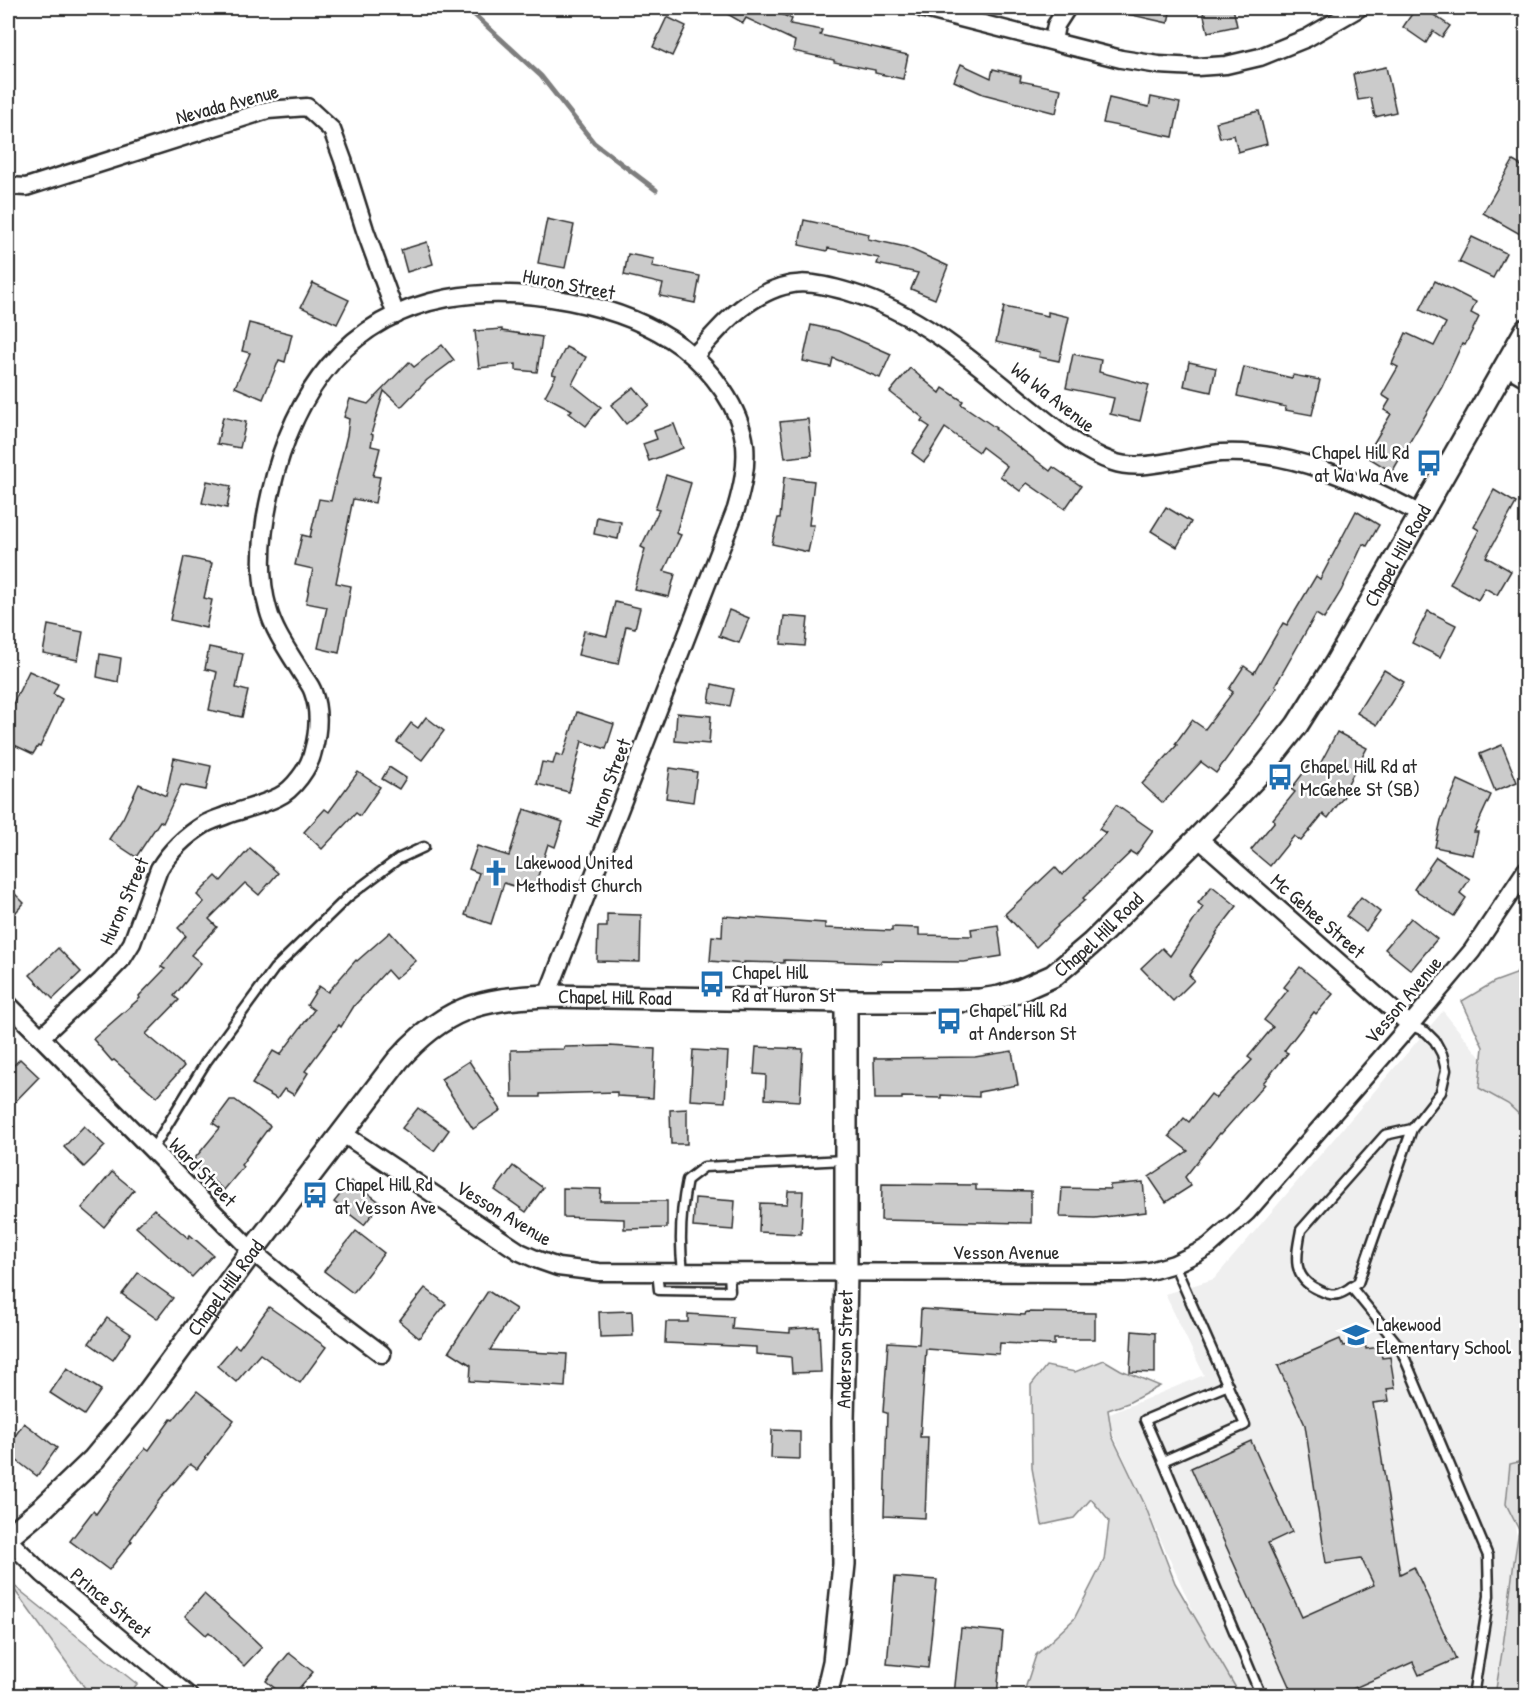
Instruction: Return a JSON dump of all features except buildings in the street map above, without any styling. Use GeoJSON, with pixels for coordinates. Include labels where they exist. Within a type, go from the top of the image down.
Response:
{"type":"FeatureCollection","features":[{"type":"Feature","properties":{"kind":"street"},"geometry":{"type":"LineString","coordinates":[[921,8],[1139,63],[1197,67],[1226,65],[1260,57],[1307,38],[1359,8]]}},
{"type":"Feature","properties":{"kind":"street"},"geometry":{"type":"LineString","coordinates":[[1053,41],[1056,25],[1067,8]]}},
{"type":"Feature","properties":{"kind":"street","name":"Nevada Avenue"},"geometry":{"type":"LineString","coordinates":[[8,186],[26,187],[268,110],[307,107],[332,130],[396,315]]}},
{"type":"Feature","properties":{"kind":"street","name":"Wa Wa Avenue"},"geometry":{"type":"LineString","coordinates":[[694,357],[732,317],[754,299],[799,282],[828,285],[871,299],[908,317],[958,350],[1055,428],[1085,449],[1114,463],[1130,466],[1222,453],[1254,454],[1288,460],[1336,474],[1373,489],[1422,515]]}},
{"type":"Feature","properties":{"kind":"street","name":"Huron Street"},"geometry":{"type":"LineString","coordinates":[[41,1038],[122,959],[132,943],[159,869],[177,846],[207,822],[281,796],[307,768],[313,754],[317,708],[313,691],[274,626],[267,608],[262,573],[268,506],[281,452],[301,405],[315,383],[332,362],[356,339],[374,326],[396,315],[439,300],[469,294],[505,293],[540,296],[583,304],[649,327],[674,341],[694,357],[716,381],[738,422],[744,444],[743,487],[736,509],[547,996]]}},
{"type":"Feature","properties":{"kind":"street","name":"Chapel Hill Road"},"geometry":{"type":"LineString","coordinates":[[8,1538],[94,1459],[142,1401],[252,1251],[404,1053],[441,1020],[490,1001],[520,997],[846,1001],[980,1000],[1009,994],[1040,983],[1067,965],[1198,838],[1257,776],[1297,725],[1336,663],[1527,330]]}},
{"type":"Feature","properties":{"kind":"street"},"geometry":{"type":"LineString","coordinates":[[1506,366],[1527,378]]}},
{"type":"Feature","properties":{"kind":"street","name":"Mc Gehee Street"},"geometry":{"type":"LineString","coordinates":[[1198,838],[1410,1025]]}},
{"type":"Feature","properties":{"kind":"street","name":"Vesson Avenue"},"geometry":{"type":"LineString","coordinates":[[342,1133],[508,1245],[558,1267],[599,1272],[1124,1273],[1150,1271],[1174,1264],[1209,1246],[1247,1212],[1472,951],[1527,870]]}},
{"type":"Feature","properties":{"kind":"street","name":"Anderson Street"},"geometry":{"type":"LineString","coordinates":[[826,1695],[834,1662],[844,1564],[846,1001]]}},
{"type":"Feature","properties":{"kind":"street","name":"Ward Street"},"geometry":{"type":"LineString","coordinates":[[8,1004],[252,1251],[317,1305],[382,1354]]}},
{"type":"Feature","properties":{"kind":"street","name":"Prince Street"},"geometry":{"type":"LineString","coordinates":[[8,1538],[43,1574],[189,1695]]}},
{"type":"Feature","properties":{"kind":"lane"},"geometry":{"type":"LineString","coordinates":[[152,1150],[206,1062],[274,969],[349,896],[398,859],[424,847]]}},
{"type":"Feature","properties":{"kind":"lane"},"geometry":{"type":"LineString","coordinates":[[1410,1025],[1426,1032],[1442,1054],[1446,1070],[1441,1092],[1412,1129],[1358,1283],[1338,1294],[1311,1287],[1301,1277],[1297,1266],[1301,1230],[1385,1136],[1412,1129]]}},
{"type":"Feature","properties":{"kind":"lane"},"geometry":{"type":"LineString","coordinates":[[683,1271],[682,1206],[687,1180],[704,1167],[845,1161]]}},
{"type":"Feature","properties":{"kind":"lane"},"geometry":{"type":"LineString","coordinates":[[1163,1461],[1245,1425],[1174,1264]]}},
{"type":"Feature","properties":{"kind":"lane"},"geometry":{"type":"LineString","coordinates":[[657,1271],[659,1290],[730,1291],[729,1272]]}},
{"type":"Feature","properties":{"kind":"lane"},"geometry":{"type":"LineString","coordinates":[[1351,1287],[1400,1347],[1488,1556],[1489,1596],[1473,1695]]}},
{"type":"Feature","properties":{"kind":"lane"},"geometry":{"type":"LineString","coordinates":[[1228,1385],[1145,1420],[1262,1695]]}},
{"type":"Feature","properties":{"kind":"shaded area"},"geometry":{"type":"Polygon","coordinates":[[[1525,920],[1526,1121],[1508,1104],[1479,1088],[1483,1047],[1462,1001],[1494,982],[1516,974],[1525,951],[1525,920]]]}},
{"type":"Feature","properties":{"kind":"shaded area","name":"Lakewood Elementary School"},"geometry":{"type":"Polygon","coordinates":[[[1443,1011],[1526,1114],[1526,1466],[1509,1489],[1522,1571],[1510,1695],[1231,1695],[1105,1416],[1204,1375],[1165,1294],[1214,1279],[1443,1011]]]}},
{"type":"Feature","properties":{"kind":"shaded area"},"geometry":{"type":"Polygon","coordinates":[[[1104,1360],[1121,1370],[1160,1386],[1128,1403],[1108,1410],[1112,1436],[1145,1505],[1175,1583],[1240,1695],[1023,1695],[1036,1655],[1074,1619],[1104,1560],[1109,1521],[1091,1499],[1074,1518],[1042,1525],[1032,1468],[1031,1385],[1046,1366],[1075,1372],[1104,1360]]]}},
{"type":"Feature","properties":{"kind":"shaded area"},"geometry":{"type":"Polygon","coordinates":[[[1526,1460],[1526,1695],[1495,1695],[1519,1530],[1506,1504],[1510,1464],[1526,1460]]]}},
{"type":"Feature","properties":{"kind":"shaded area"},"geometry":{"type":"Polygon","coordinates":[[[8,1581],[137,1684],[128,1695],[90,1695],[8,1581]]]}},
{"type":"Feature","properties":{"kind":"waterway"},"geometry":{"type":"LineString","coordinates":[[467,8],[541,76],[594,143],[656,190]]}},
{"type":"Feature","properties":{"kind":"place","name":"Chapel Hill Rd at Wa Wa Ave"},"geometry":{"type":"Point","coordinates":[1429,463]}},
{"type":"Feature","properties":{"kind":"place","name":"Chapel Hill Rd at McGehee St (SB)"},"geometry":{"type":"Point","coordinates":[1280,777]}},
{"type":"Feature","properties":{"kind":"place","name":"Lakewood United Methodist Church"},"geometry":{"type":"Point","coordinates":[496,873]}},
{"type":"Feature","properties":{"kind":"place","name":"Chapel Hill Rd at Huron St"},"geometry":{"type":"Point","coordinates":[712,984]}},
{"type":"Feature","properties":{"kind":"place","name":"Chapel Hill Rd at Anderson St"},"geometry":{"type":"Point","coordinates":[949,1021]}},
{"type":"Feature","properties":{"kind":"place","name":"Chapel Hill Rd at Vesson Ave"},"geometry":{"type":"Point","coordinates":[315,1195]}},
{"type":"Feature","properties":{"kind":"place","name":"Lakewood Elementary School"},"geometry":{"type":"Point","coordinates":[1356,1335]}}]}
